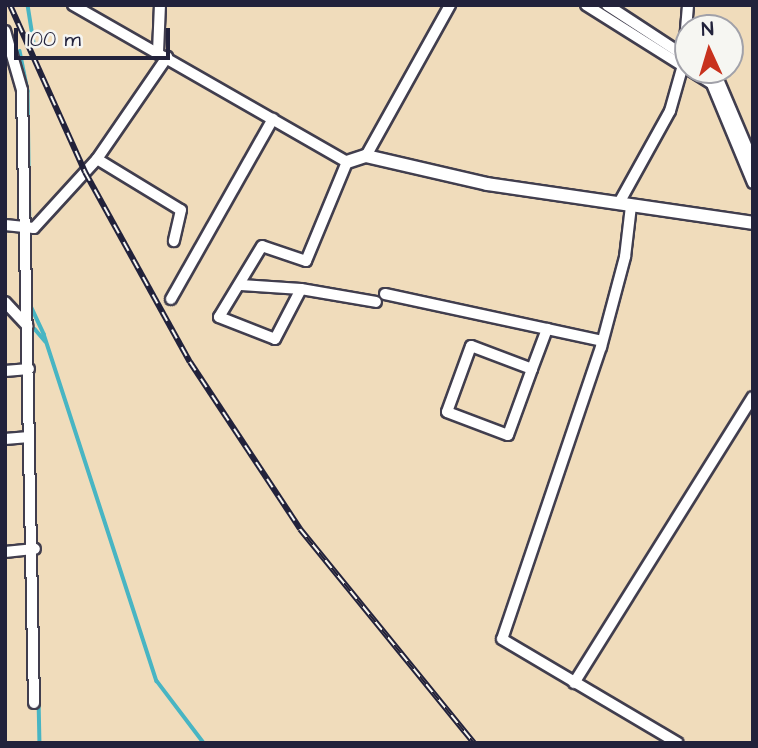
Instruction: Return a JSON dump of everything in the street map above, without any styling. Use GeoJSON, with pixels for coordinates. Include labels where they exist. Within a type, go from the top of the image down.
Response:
{"type":"FeatureCollection","features":[{"type":"Feature","properties":{"kind":"street"},"geometry":{"type":"LineString","coordinates":[[73,5],[87,9],[347,162],[366,156],[487,184],[753,223]]}},
{"type":"Feature","properties":{"kind":"street"},"geometry":{"type":"LineString","coordinates":[[5,225],[34,228],[97,159],[163,55],[160,5]]}},
{"type":"Feature","properties":{"kind":"street"},"geometry":{"type":"LineString","coordinates":[[366,156],[450,5]]}},
{"type":"Feature","properties":{"kind":"street"},"geometry":{"type":"LineString","coordinates":[[586,5],[674,56]]}},
{"type":"Feature","properties":{"kind":"street"},"geometry":{"type":"LineString","coordinates":[[607,5],[674,54]]}},
{"type":"Feature","properties":{"kind":"street"},"geometry":{"type":"LineString","coordinates":[[5,31],[22,90],[29,437],[35,549],[34,703]]}},
{"type":"Feature","properties":{"kind":"street"},"geometry":{"type":"LineString","coordinates":[[678,743],[502,639],[602,341],[625,257],[625,204],[670,111],[680,84]]}},
{"type":"Feature","properties":{"kind":"street"},"geometry":{"type":"LineString","coordinates":[[712,84],[753,183]]}},
{"type":"Feature","properties":{"kind":"street"},"geometry":{"type":"LineString","coordinates":[[720,84],[753,162]]}},
{"type":"Feature","properties":{"kind":"street"},"geometry":{"type":"LineString","coordinates":[[171,299],[273,119]]}},
{"type":"Feature","properties":{"kind":"street"},"geometry":{"type":"LineString","coordinates":[[97,159],[181,210],[174,241]]}},
{"type":"Feature","properties":{"kind":"street"},"geometry":{"type":"LineString","coordinates":[[301,289],[275,339],[219,317],[241,285],[262,246],[306,261],[347,162]]}},
{"type":"Feature","properties":{"kind":"street"},"geometry":{"type":"LineString","coordinates":[[241,285],[301,289],[376,302]]}},
{"type":"Feature","properties":{"kind":"street"},"geometry":{"type":"LineString","coordinates":[[385,294],[602,341]]}},
{"type":"Feature","properties":{"kind":"street"},"geometry":{"type":"LineString","coordinates":[[5,302],[26,326]]}},
{"type":"Feature","properties":{"kind":"street"},"geometry":{"type":"LineString","coordinates":[[532,369],[471,346],[447,412],[508,435],[547,329]]}},
{"type":"Feature","properties":{"kind":"street"},"geometry":{"type":"LineString","coordinates":[[5,372],[29,369]]}},
{"type":"Feature","properties":{"kind":"street"},"geometry":{"type":"LineString","coordinates":[[574,683],[753,397]]}},
{"type":"Feature","properties":{"kind":"street"},"geometry":{"type":"LineString","coordinates":[[5,439],[29,437]]}},
{"type":"Feature","properties":{"kind":"street"},"geometry":{"type":"LineString","coordinates":[[5,552],[35,549]]}},
{"type":"Feature","properties":{"kind":"waterway"},"geometry":{"type":"LineString","coordinates":[[28,5],[34,42]]}},
{"type":"Feature","properties":{"kind":"waterway"},"geometry":{"type":"LineString","coordinates":[[598,5],[614,15]]}},
{"type":"Feature","properties":{"kind":"waterway"},"geometry":{"type":"LineString","coordinates":[[20,51],[28,91],[30,226]]}},
{"type":"Feature","properties":{"kind":"waterway"},"geometry":{"type":"LineString","coordinates":[[31,306],[44,334],[157,681],[204,743]]}},
{"type":"Feature","properties":{"kind":"waterway"},"geometry":{"type":"LineString","coordinates":[[35,329],[45,341]]}},
{"type":"Feature","properties":{"kind":"waterway"},"geometry":{"type":"LineString","coordinates":[[38,650],[40,743]]}},
{"type":"Feature","properties":{"kind":"railway"},"geometry":{"type":"LineString","coordinates":[[10,5],[85,172],[190,362],[300,529],[474,743]]}}]}
